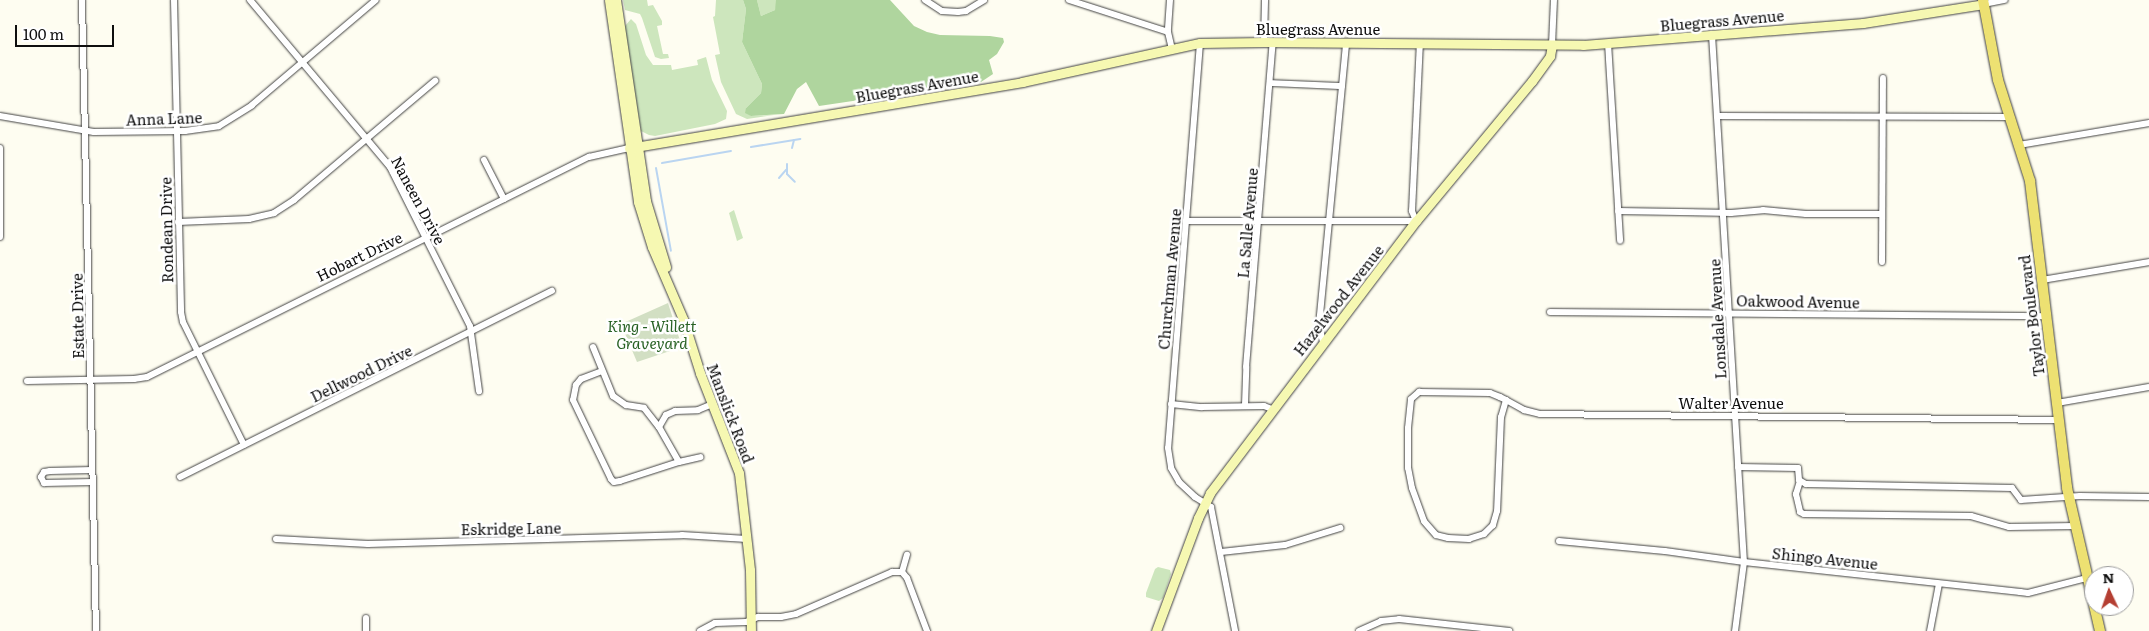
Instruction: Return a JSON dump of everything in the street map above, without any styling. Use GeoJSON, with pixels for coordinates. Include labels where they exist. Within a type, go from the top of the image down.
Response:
{"type":"FeatureCollection","features":[{"type":"Feature","properties":{"kind":"main road","name":"Taylor Boulevard"},"geometry":{"type":"LineString","coordinates":[[1983,2],[1996,70],[2030,181],[2058,420],[2069,498],[2084,566]]}},
{"type":"Feature","properties":{"kind":"main road","name":"Taylor Boulevard"},"geometry":{"type":"LineString","coordinates":[[2096,616],[2100,631]]}},
{"type":"Feature","properties":{"kind":"street","name":"Estate Drive"},"geometry":{"type":"LineString","coordinates":[[82,0],[96,631]]}},
{"type":"Feature","properties":{"kind":"street","name":"Rondean Drive"},"geometry":{"type":"LineString","coordinates":[[174,0],[181,312],[198,352],[244,445]]}},
{"type":"Feature","properties":{"kind":"street","name":"Naneen Drive"},"geometry":{"type":"LineString","coordinates":[[250,0],[390,167],[472,332],[479,391]]}},
{"type":"Feature","properties":{"kind":"street","name":"Anna Lane"},"geometry":{"type":"LineString","coordinates":[[0,116],[86,132],[176,131],[212,128],[226,123],[252,105],[376,0]]}},
{"type":"Feature","properties":{"kind":"street","name":"Manslick Road"},"geometry":{"type":"LineString","coordinates":[[609,0],[622,82],[629,148],[640,210],[652,248],[674,298],[739,474],[747,539],[752,631]]}},
{"type":"Feature","properties":{"kind":"street","name":"Manslick Road"},"geometry":{"type":"LineString","coordinates":[[616,0],[646,201],[674,289],[674,298]]}},
{"type":"Feature","properties":{"kind":"street"},"geometry":{"type":"LineString","coordinates":[[925,0],[942,11],[958,12],[966,11],[984,0]]}},
{"type":"Feature","properties":{"kind":"street"},"geometry":{"type":"LineString","coordinates":[[1069,0],[1168,32]]}},
{"type":"Feature","properties":{"kind":"street"},"geometry":{"type":"LineString","coordinates":[[1170,0],[1168,32],[1172,49]]}},
{"type":"Feature","properties":{"kind":"street","name":"La Salle Avenue"},"geometry":{"type":"LineString","coordinates":[[1245,405],[1246,367],[1270,83],[1266,0]]}},
{"type":"Feature","properties":{"kind":"street","name":"Hazelwood Avenue"},"geometry":{"type":"LineString","coordinates":[[1156,631],[1204,503],[1272,409],[1416,221],[1532,81],[1550,56],[1554,0]]}},
{"type":"Feature","properties":{"kind":"street","name":"Bluegrass Avenue"},"geometry":{"type":"LineString","coordinates":[[638,147],[1022,82],[1200,43],[1346,42],[1552,45],[1608,43],[1863,23],[1983,2],[2006,0]]}},
{"type":"Feature","properties":{"kind":"street","name":"Lonsdale Avenue"},"geometry":{"type":"LineString","coordinates":[[1712,35],[1744,562],[1735,631]]}},
{"type":"Feature","properties":{"kind":"street"},"geometry":{"type":"LineString","coordinates":[[1323,342],[1320,325],[1346,42]]}},
{"type":"Feature","properties":{"kind":"street","name":"Churchman Avenue"},"geometry":{"type":"LineString","coordinates":[[1200,43],[1168,448],[1171,468],[1185,489],[1204,503]]}},
{"type":"Feature","properties":{"kind":"street"},"geometry":{"type":"LineString","coordinates":[[1186,221],[1416,221],[1412,211],[1420,43]]}},
{"type":"Feature","properties":{"kind":"street"},"geometry":{"type":"LineString","coordinates":[[1608,43],[1615,184],[1620,241]]}},
{"type":"Feature","properties":{"kind":"street"},"geometry":{"type":"LineString","coordinates":[[1882,262],[1883,78]]}},
{"type":"Feature","properties":{"kind":"street"},"geometry":{"type":"LineString","coordinates":[[178,222],[249,220],[274,213],[294,200],[435,81]]}},
{"type":"Feature","properties":{"kind":"street"},"geometry":{"type":"LineString","coordinates":[[1270,83],[1342,86]]}},
{"type":"Feature","properties":{"kind":"street"},"geometry":{"type":"LineString","coordinates":[[1717,116],[2010,117]]}},
{"type":"Feature","properties":{"kind":"street"},"geometry":{"type":"LineString","coordinates":[[2019,145],[2149,123]]}},
{"type":"Feature","properties":{"kind":"street","name":"Hobart Drive"},"geometry":{"type":"LineString","coordinates":[[27,381],[90,380],[148,376],[589,156],[638,147]]}},
{"type":"Feature","properties":{"kind":"street"},"geometry":{"type":"LineString","coordinates":[[0,148],[0,237]]}},
{"type":"Feature","properties":{"kind":"street"},"geometry":{"type":"LineString","coordinates":[[484,160],[504,199]]}},
{"type":"Feature","properties":{"kind":"street"},"geometry":{"type":"LineString","coordinates":[[1618,212],[1763,210],[1806,214],[1882,214]]}},
{"type":"Feature","properties":{"kind":"street"},"geometry":{"type":"LineString","coordinates":[[2042,280],[2149,262]]}},
{"type":"Feature","properties":{"kind":"street","name":"Dellwood Drive"},"geometry":{"type":"LineString","coordinates":[[180,477],[552,291]]}},
{"type":"Feature","properties":{"kind":"street","name":"Oakwood Avenue"},"geometry":{"type":"LineString","coordinates":[[1550,312],[2046,316]]}},
{"type":"Feature","properties":{"kind":"street"},"geometry":{"type":"LineString","coordinates":[[593,347],[613,396],[626,405],[644,408],[659,427],[679,462]]}},
{"type":"Feature","properties":{"kind":"street"},"geometry":{"type":"LineString","coordinates":[[602,371],[581,379],[576,385],[573,400],[611,479],[620,481],[700,457]]}},
{"type":"Feature","properties":{"kind":"street"},"geometry":{"type":"LineString","coordinates":[[2056,403],[2149,388]]}},
{"type":"Feature","properties":{"kind":"street","name":"Walter Avenue"},"geometry":{"type":"LineString","coordinates":[[1506,400],[1501,417],[1496,520],[1484,534],[1462,539],[1440,537],[1432,533],[1426,525],[1414,496],[1408,468],[1411,399],[1419,392],[1490,393],[1506,400],[1524,410],[1540,414],[2058,420]]}},
{"type":"Feature","properties":{"kind":"street"},"geometry":{"type":"LineString","coordinates":[[659,427],[666,415],[675,411],[698,410],[712,404]]}},
{"type":"Feature","properties":{"kind":"street"},"geometry":{"type":"LineString","coordinates":[[1171,404],[1202,407],[1245,405],[1264,406],[1272,409]]}},
{"type":"Feature","properties":{"kind":"street"},"geometry":{"type":"LineString","coordinates":[[1738,468],[1798,468],[1800,481],[1796,494],[1800,512],[1804,514],[1971,516],[2009,527],[2075,526]]}},
{"type":"Feature","properties":{"kind":"street"},"geometry":{"type":"LineString","coordinates":[[92,470],[50,471],[44,472],[41,477],[44,483],[93,482]]}},
{"type":"Feature","properties":{"kind":"street"},"geometry":{"type":"LineString","coordinates":[[1800,481],[1806,484],[2012,488],[2021,500],[2149,497]]}},
{"type":"Feature","properties":{"kind":"street"},"geometry":{"type":"LineString","coordinates":[[1204,503],[1211,507],[1236,631]]}},
{"type":"Feature","properties":{"kind":"street"},"geometry":{"type":"LineString","coordinates":[[1221,552],[1285,545],[1340,528]]}},
{"type":"Feature","properties":{"kind":"street","name":"Eskridge Lane"},"geometry":{"type":"LineString","coordinates":[[276,539],[368,544],[682,536],[747,539]]}},
{"type":"Feature","properties":{"kind":"street","name":"Shingo Avenue"},"geometry":{"type":"LineString","coordinates":[[1559,541],[1665,551],[1939,584],[2028,592],[2084,579]]}},
{"type":"Feature","properties":{"kind":"street"},"geometry":{"type":"LineString","coordinates":[[902,572],[907,555]]}},
{"type":"Feature","properties":{"kind":"street"},"geometry":{"type":"LineString","coordinates":[[700,631],[715,623],[752,620],[758,617],[780,618],[796,614],[892,572],[902,572]]}},
{"type":"Feature","properties":{"kind":"street"},"geometry":{"type":"LineString","coordinates":[[902,572],[907,578],[927,631]]}},
{"type":"Feature","properties":{"kind":"street"},"geometry":{"type":"LineString","coordinates":[[1930,631],[1939,584]]}},
{"type":"Feature","properties":{"kind":"street"},"geometry":{"type":"LineString","coordinates":[[366,618],[366,631]]}},
{"type":"Feature","properties":{"kind":"street"},"geometry":{"type":"LineString","coordinates":[[1359,631],[1381,621],[1399,619],[1509,631]]}},
{"type":"Feature","properties":{"kind":"green space"},"geometry":{"type":"Polygon","coordinates":[[[623,0],[647,0],[648,6],[653,5],[662,21],[662,25],[657,26],[663,54],[668,54],[669,58],[661,59],[655,57],[640,14],[625,10],[623,0]]]}},
{"type":"Feature","properties":{"kind":"green space"},"geometry":{"type":"Polygon","coordinates":[[[716,0],[743,0],[746,9],[742,42],[762,84],[761,93],[746,108],[751,116],[774,115],[747,119],[736,114],[721,82],[715,55],[720,54],[713,17],[715,16],[716,0]]]}},
{"type":"Feature","properties":{"kind":"green space"},"geometry":{"type":"Polygon","coordinates":[[[743,0],[757,0],[761,16],[775,10],[776,0],[890,0],[914,26],[927,32],[940,35],[990,36],[1003,38],[1004,42],[997,54],[989,60],[993,74],[981,82],[819,106],[806,82],[797,89],[784,114],[751,116],[745,113],[746,108],[761,93],[762,84],[742,42],[746,9],[743,0]]]}},
{"type":"Feature","properties":{"kind":"green space"},"geometry":{"type":"Polygon","coordinates":[[[757,0],[776,0],[775,10],[761,16],[757,0]]]}},
{"type":"Feature","properties":{"kind":"green space"},"geometry":{"type":"Polygon","coordinates":[[[631,19],[636,24],[646,55],[653,65],[671,65],[672,70],[698,65],[697,60],[706,57],[712,80],[727,111],[726,119],[715,124],[655,136],[641,131],[625,32],[625,26],[631,19]]]}},
{"type":"Feature","properties":{"kind":"green space"},"geometry":{"type":"Polygon","coordinates":[[[734,210],[743,238],[737,241],[729,213],[734,210]]]}},
{"type":"Feature","properties":{"kind":"green space","name":"King - Willett Graveyard"},"geometry":{"type":"Polygon","coordinates":[[[668,303],[682,347],[637,362],[621,324],[668,303]]]}},
{"type":"Feature","properties":{"kind":"green space"},"geometry":{"type":"Polygon","coordinates":[[[1158,567],[1170,570],[1171,574],[1163,598],[1159,601],[1146,597],[1155,569],[1158,567]]]}},
{"type":"Feature","properties":{"kind":"waterway"},"geometry":{"type":"LineString","coordinates":[[751,147],[800,139]]}},
{"type":"Feature","properties":{"kind":"waterway"},"geometry":{"type":"LineString","coordinates":[[792,148],[794,140]]}},
{"type":"Feature","properties":{"kind":"waterway"},"geometry":{"type":"LineString","coordinates":[[662,163],[731,151]]}},
{"type":"Feature","properties":{"kind":"waterway"},"geometry":{"type":"LineString","coordinates":[[787,164],[787,174],[795,182]]}},
{"type":"Feature","properties":{"kind":"waterway"},"geometry":{"type":"LineString","coordinates":[[656,168],[671,251]]}},
{"type":"Feature","properties":{"kind":"waterway"},"geometry":{"type":"LineString","coordinates":[[779,178],[786,170]]}}]}
